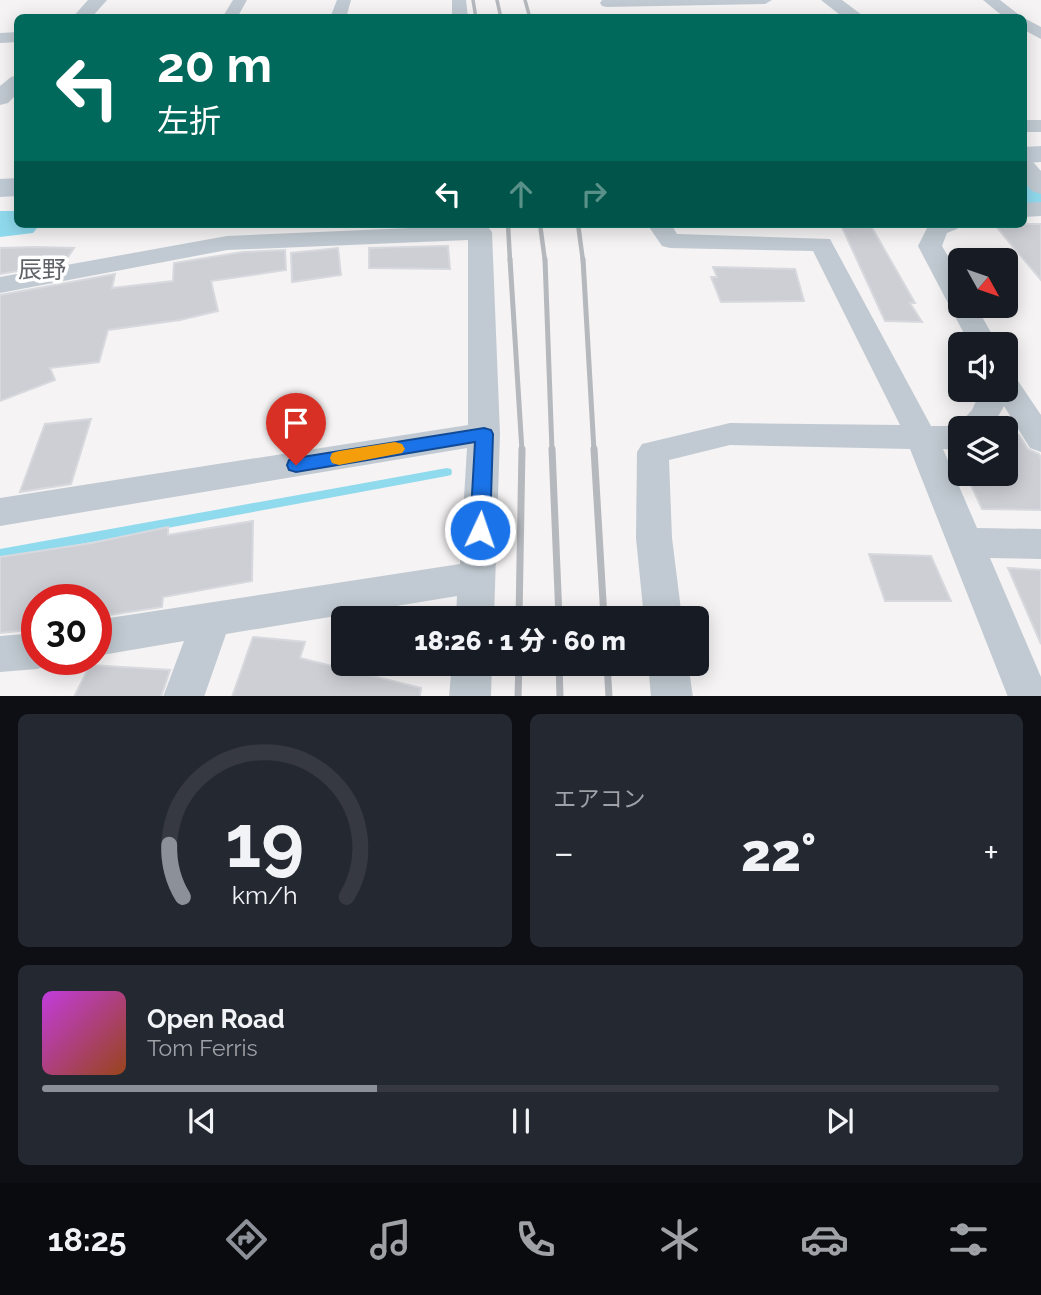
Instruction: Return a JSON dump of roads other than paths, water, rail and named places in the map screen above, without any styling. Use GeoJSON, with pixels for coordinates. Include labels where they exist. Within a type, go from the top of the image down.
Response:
{"type":"FeatureCollection","features":[{"type":"Feature","properties":{"kind":"street"},"geometry":{"type":"LineString","coordinates":[[85,14],[98,0]]}},
{"type":"Feature","properties":{"kind":"street"},"geometry":{"type":"LineString","coordinates":[[606,7],[765,0]]}},
{"type":"Feature","properties":{"kind":"street"},"geometry":{"type":"LineString","coordinates":[[830,0],[851,14]]}},
{"type":"Feature","properties":{"kind":"street"},"geometry":{"type":"LineString","coordinates":[[990,0],[1012,14]]}},
{"type":"Feature","properties":{"kind":"street"},"geometry":{"type":"LineString","coordinates":[[704,2],[712,14]]}},
{"type":"Feature","properties":{"kind":"street"},"geometry":{"type":"LineString","coordinates":[[0,98],[14,85]]}},
{"type":"Feature","properties":{"kind":"street"},"geometry":{"type":"LineString","coordinates":[[0,285],[227,243],[480,228],[484,434],[476,606]]}},
{"type":"Feature","properties":{"kind":"street"},"geometry":{"type":"LineString","coordinates":[[662,228],[670,241],[822,244],[922,438],[1029,696]]}},
{"type":"Feature","properties":{"kind":"street"},"geometry":{"type":"LineString","coordinates":[[939,228],[930,246],[948,279]]}},
{"type":"Feature","properties":{"kind":"street"},"geometry":{"type":"LineString","coordinates":[[1017,402],[1041,440]]}},
{"type":"Feature","properties":{"kind":"street"},"geometry":{"type":"LineString","coordinates":[[0,512],[484,434]]}},
{"type":"Feature","properties":{"kind":"street"},"geometry":{"type":"LineString","coordinates":[[662,606],[654,538],[653,452],[730,435],[948,438]]}},
{"type":"Feature","properties":{"kind":"street"},"geometry":{"type":"LineString","coordinates":[[965,543],[1041,544]]}},
{"type":"Feature","properties":{"kind":"street"},"geometry":{"type":"LineString","coordinates":[[112,636],[478,577]]}},
{"type":"Feature","properties":{"kind":"street"},"geometry":{"type":"LineString","coordinates":[[183,696],[212,620]]}},
{"type":"Feature","properties":{"kind":"street"},"geometry":{"type":"LineString","coordinates":[[0,654],[21,652]]}},
{"type":"Feature","properties":{"kind":"street"},"geometry":{"type":"LineString","coordinates":[[470,696],[471,676]]}},
{"type":"Feature","properties":{"kind":"street"},"geometry":{"type":"LineString","coordinates":[[670,676],[672,696]]}},
{"type":"Feature","properties":{"kind":"waterway"},"geometry":{"type":"LineString","coordinates":[[1027,195],[1041,194]]}},
{"type":"Feature","properties":{"kind":"waterway"},"geometry":{"type":"LineString","coordinates":[[0,224],[14,224]]}},
{"type":"Feature","properties":{"kind":"waterway"},"geometry":{"type":"LineString","coordinates":[[0,554],[447,472]]}},
{"type":"Feature","properties":{"kind":"railway"},"geometry":{"type":"LineString","coordinates":[[473,0],[475,14]]}},
{"type":"Feature","properties":{"kind":"railway"},"geometry":{"type":"LineString","coordinates":[[497,0],[500,14]]}},
{"type":"Feature","properties":{"kind":"railway"},"geometry":{"type":"LineString","coordinates":[[525,0],[529,14]]}},
{"type":"Feature","properties":{"kind":"railway"},"geometry":{"type":"LineString","coordinates":[[508,228],[510,261]]}},
{"type":"Feature","properties":{"kind":"railway"},"geometry":{"type":"LineString","coordinates":[[541,228],[545,261]]}},
{"type":"Feature","properties":{"kind":"railway"},"geometry":{"type":"LineString","coordinates":[[579,228],[583,261]]}},
{"type":"Feature","properties":{"kind":"railway"},"geometry":{"type":"LineString","coordinates":[[510,259],[522,451]]}},
{"type":"Feature","properties":{"kind":"railway"},"geometry":{"type":"LineString","coordinates":[[545,259],[552,451]]}},
{"type":"Feature","properties":{"kind":"railway"},"geometry":{"type":"LineString","coordinates":[[583,259],[594,451]]}},
{"type":"Feature","properties":{"kind":"railway"},"geometry":{"type":"LineString","coordinates":[[552,449],[559,606]]}},
{"type":"Feature","properties":{"kind":"railway"},"geometry":{"type":"LineString","coordinates":[[594,449],[603,606]]}},
{"type":"Feature","properties":{"kind":"railway"},"geometry":{"type":"LineString","coordinates":[[519,606],[522,451]]}},
{"type":"Feature","properties":{"kind":"railway"},"geometry":{"type":"LineString","coordinates":[[518,696],[519,676]]}},
{"type":"Feature","properties":{"kind":"railway"},"geometry":{"type":"LineString","coordinates":[[559,676],[560,696]]}},
{"type":"Feature","properties":{"kind":"railway"},"geometry":{"type":"LineString","coordinates":[[608,676],[609,696]]}},
{"type":"Feature","properties":{"kind":"district","name":"辰野"},"geometry":{"type":"Point","coordinates":[42,270]}}]}
